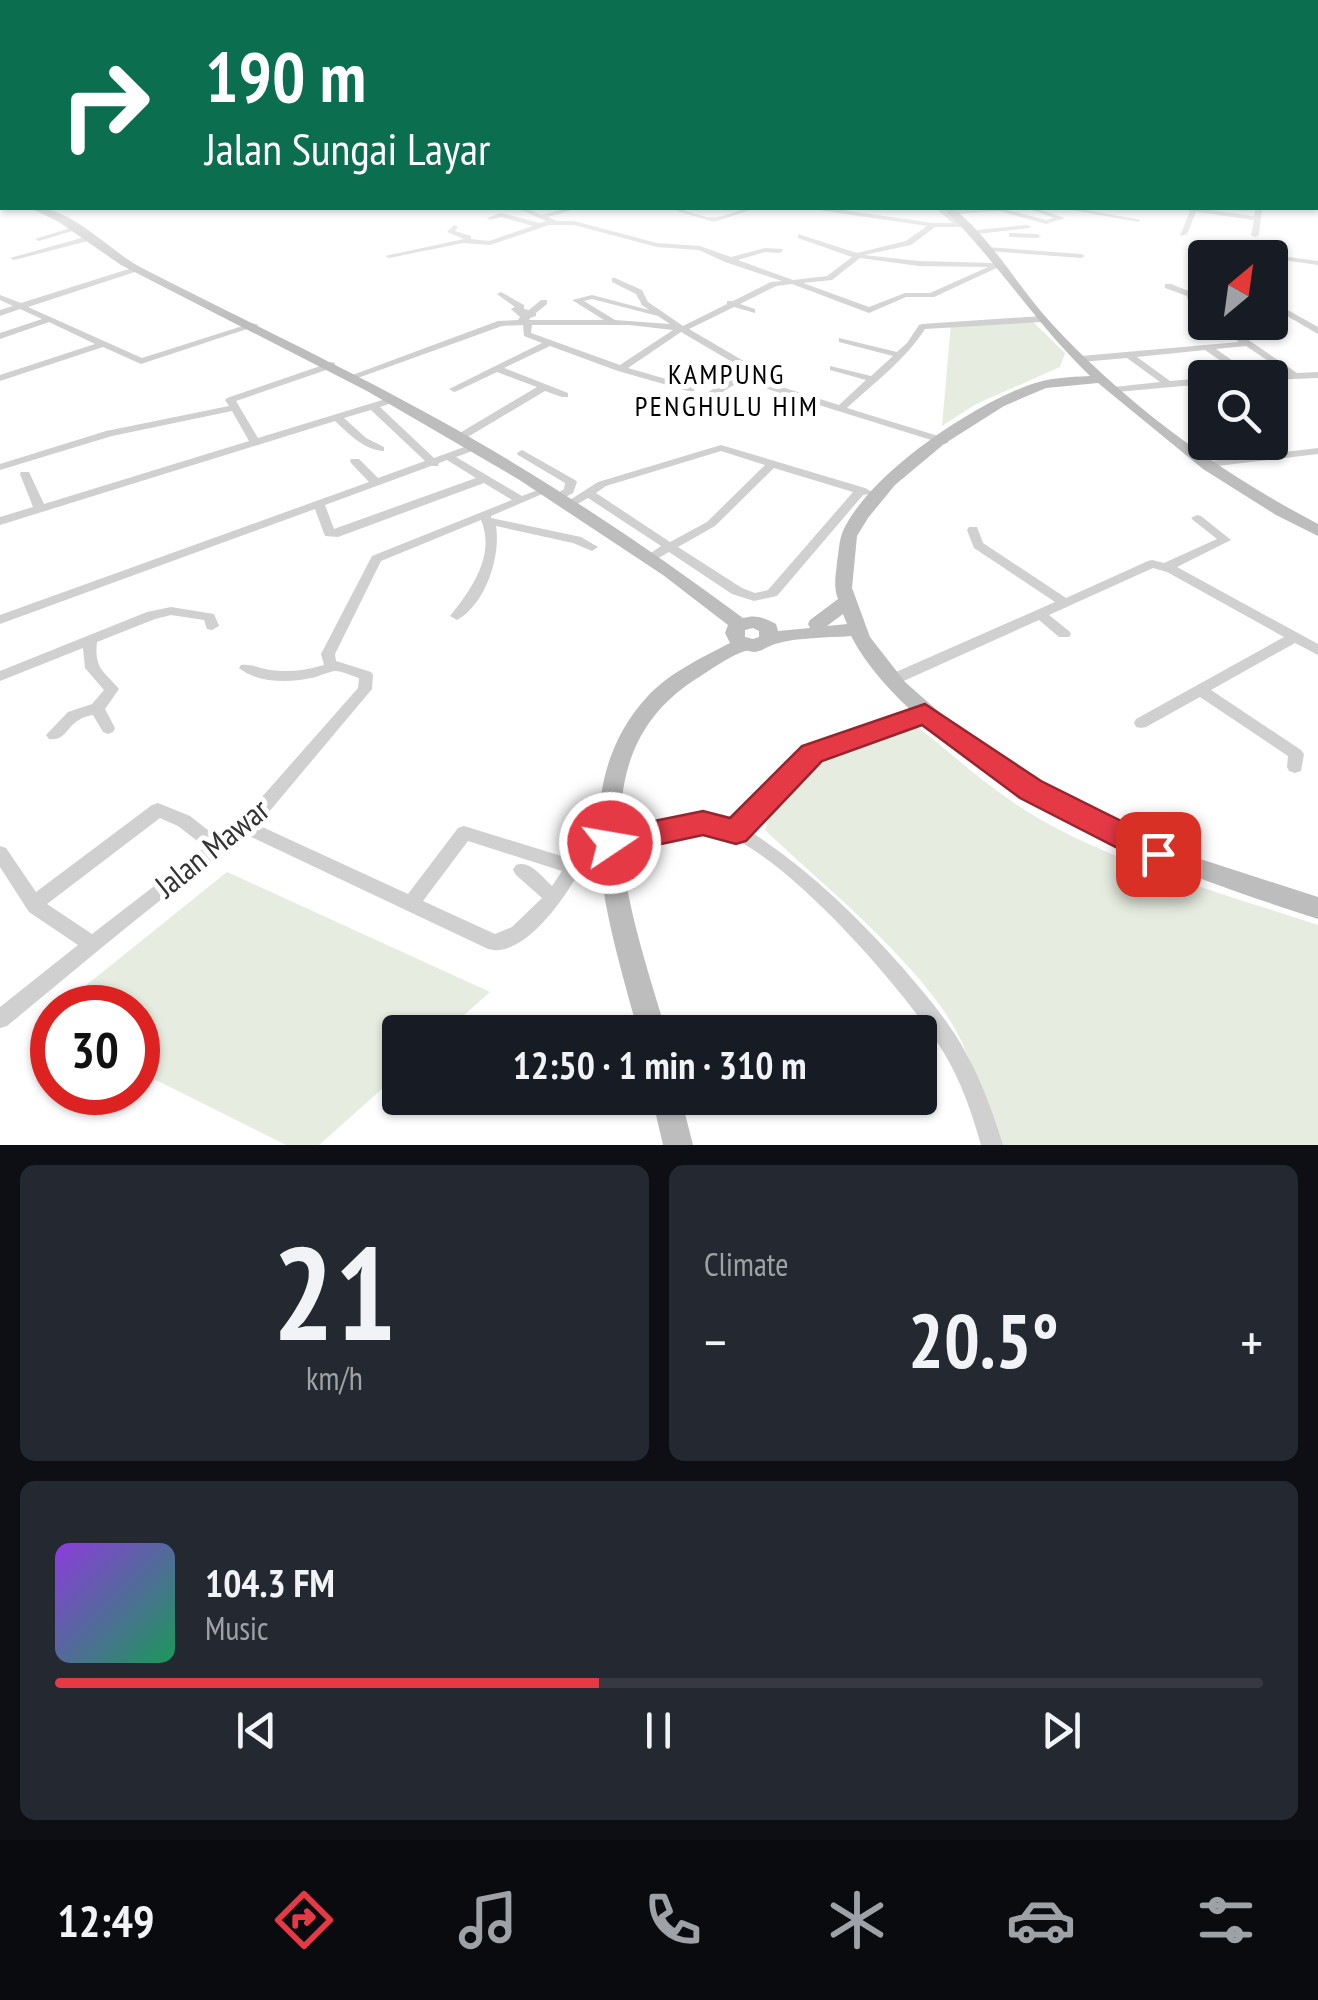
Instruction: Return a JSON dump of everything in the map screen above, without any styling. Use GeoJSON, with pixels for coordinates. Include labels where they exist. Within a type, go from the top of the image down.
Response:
{"type":"FeatureCollection","features":[{"type":"Feature","properties":{"kind":"main road"},"geometry":{"type":"LineString","coordinates":[[47,213],[135,269],[332,365],[556,498],[651,557],[758,646],[769,633],[857,625]]}},
{"type":"Feature","properties":{"kind":"main road"},"geometry":{"type":"LineString","coordinates":[[966,219],[1042,319],[1084,362],[1209,464],[1265,503],[1318,531]]}},
{"type":"Feature","properties":{"kind":"main road"},"geometry":{"type":"LineString","coordinates":[[885,672],[857,625],[848,600],[845,551],[870,493],[944,440],[1020,394],[1066,382],[1086,372],[1084,362]]}},
{"type":"Feature","properties":{"kind":"main road"},"geometry":{"type":"LineString","coordinates":[[1066,382],[1110,384]]}},
{"type":"Feature","properties":{"kind":"main road"},"geometry":{"type":"LineString","coordinates":[[816,629],[848,600]]}},
{"type":"Feature","properties":{"kind":"main road"},"geometry":{"type":"LineString","coordinates":[[816,629],[846,642],[885,672],[925,714],[1004,773],[1100,827],[1190,866],[1318,908]]}},
{"type":"Feature","properties":{"kind":"main road"},"geometry":{"type":"LineString","coordinates":[[648,1015],[610,843],[609,803],[620,756],[647,709],[742,634]]}},
{"type":"Feature","properties":{"kind":"main road"},"geometry":{"type":"LineString","coordinates":[[671,1115],[678,1145]]}},
{"type":"Feature","properties":{"kind":"street"},"geometry":{"type":"LineString","coordinates":[[528,213],[540,221]]}},
{"type":"Feature","properties":{"kind":"street"},"geometry":{"type":"LineString","coordinates":[[389,256],[468,241],[490,243],[559,213]]}},
{"type":"Feature","properties":{"kind":"street"},"geometry":{"type":"LineString","coordinates":[[690,213],[714,220],[735,213]]}},
{"type":"Feature","properties":{"kind":"street"},"geometry":{"type":"LineString","coordinates":[[855,213],[933,225],[966,219],[1027,227]]}},
{"type":"Feature","properties":{"kind":"street"},"geometry":{"type":"LineString","coordinates":[[1017,213],[1048,222],[1062,218],[1047,213]]}},
{"type":"Feature","properties":{"kind":"street"},"geometry":{"type":"LineString","coordinates":[[1094,213],[1140,222],[1132,213]]}},
{"type":"Feature","properties":{"kind":"street"},"geometry":{"type":"LineString","coordinates":[[1183,234],[1192,213]]}},
{"type":"Feature","properties":{"kind":"street"},"geometry":{"type":"LineString","coordinates":[[1226,213],[1258,218]]}},
{"type":"Feature","properties":{"kind":"street"},"geometry":{"type":"LineString","coordinates":[[1255,235],[1258,213]]}},
{"type":"Feature","properties":{"kind":"street"},"geometry":{"type":"LineString","coordinates":[[490,218],[554,222],[657,245],[696,247],[782,282],[869,310],[904,295],[936,293],[996,260]]}},
{"type":"Feature","properties":{"kind":"street"},"geometry":{"type":"LineString","coordinates":[[966,219],[1037,236]]}},
{"type":"Feature","properties":{"kind":"street"},"geometry":{"type":"LineString","coordinates":[[621,369],[682,328],[744,296],[782,282],[822,280],[866,252],[908,243],[933,225]]}},
{"type":"Feature","properties":{"kind":"street"},"geometry":{"type":"LineString","coordinates":[[454,226],[450,230],[468,241]]}},
{"type":"Feature","properties":{"kind":"street"},"geometry":{"type":"LineString","coordinates":[[39,239],[80,234]]}},
{"type":"Feature","properties":{"kind":"street"},"geometry":{"type":"LineString","coordinates":[[14,258],[80,234]]}},
{"type":"Feature","properties":{"kind":"street"},"geometry":{"type":"LineString","coordinates":[[802,236],[858,259],[907,265],[1081,256]]}},
{"type":"Feature","properties":{"kind":"street"},"geometry":{"type":"LineString","coordinates":[[417,250],[433,256]]}},
{"type":"Feature","properties":{"kind":"street"},"geometry":{"type":"LineString","coordinates":[[727,260],[760,251],[779,251]]}},
{"type":"Feature","properties":{"kind":"street"},"geometry":{"type":"LineString","coordinates":[[1288,259],[1318,263]]}},
{"type":"Feature","properties":{"kind":"street"},"geometry":{"type":"LineString","coordinates":[[976,260],[996,260]]}},
{"type":"Feature","properties":{"kind":"street"},"geometry":{"type":"LineString","coordinates":[[0,313],[135,269]]}},
{"type":"Feature","properties":{"kind":"street"},"geometry":{"type":"LineString","coordinates":[[615,280],[639,292],[645,303],[682,328],[744,365],[742,378]]}},
{"type":"Feature","properties":{"kind":"street"},"geometry":{"type":"LineString","coordinates":[[1168,286],[1188,294]]}},
{"type":"Feature","properties":{"kind":"street"},"geometry":{"type":"LineString","coordinates":[[501,294],[521,307],[527,334],[621,369],[691,389]]}},
{"type":"Feature","properties":{"kind":"street"},"geometry":{"type":"LineString","coordinates":[[744,296],[762,304]]}},
{"type":"Feature","properties":{"kind":"street"},"geometry":{"type":"LineString","coordinates":[[0,297],[100,345],[148,361],[255,325]]}},
{"type":"Feature","properties":{"kind":"street"},"geometry":{"type":"LineString","coordinates":[[614,323],[576,300],[592,297],[662,314]]}},
{"type":"Feature","properties":{"kind":"street"},"geometry":{"type":"LineString","coordinates":[[526,319],[544,302]]}},
{"type":"Feature","properties":{"kind":"street"},"geometry":{"type":"LineString","coordinates":[[730,303],[752,311]]}},
{"type":"Feature","properties":{"kind":"street"},"geometry":{"type":"LineString","coordinates":[[926,312],[943,323]]}},
{"type":"Feature","properties":{"kind":"street"},"geometry":{"type":"LineString","coordinates":[[1288,312],[1318,330]]}},
{"type":"Feature","properties":{"kind":"street"},"geometry":{"type":"LineString","coordinates":[[352,377],[498,324],[526,319],[682,328]]}},
{"type":"Feature","properties":{"kind":"street"},"geometry":{"type":"LineString","coordinates":[[841,408],[914,341],[918,329],[943,323],[1042,319]]}},
{"type":"Feature","properties":{"kind":"street"},"geometry":{"type":"LineString","coordinates":[[0,336],[48,320]]}},
{"type":"Feature","properties":{"kind":"street"},"geometry":{"type":"LineString","coordinates":[[842,340],[900,355]]}},
{"type":"Feature","properties":{"kind":"street"},"geometry":{"type":"LineString","coordinates":[[1240,340],[1293,374]]}},
{"type":"Feature","properties":{"kind":"street"},"geometry":{"type":"LineString","coordinates":[[454,390],[548,342]]}},
{"type":"Feature","properties":{"kind":"street"},"geometry":{"type":"LineString","coordinates":[[1084,362],[1128,354],[1245,344]]}},
{"type":"Feature","properties":{"kind":"street"},"geometry":{"type":"LineString","coordinates":[[0,378],[100,345]]}},
{"type":"Feature","properties":{"kind":"street"},"geometry":{"type":"LineString","coordinates":[[1206,347],[1225,360]]}},
{"type":"Feature","properties":{"kind":"street"},"geometry":{"type":"LineString","coordinates":[[1128,354],[1168,384]]}},
{"type":"Feature","properties":{"kind":"street"},"geometry":{"type":"LineString","coordinates":[[256,443],[232,406],[234,398],[332,365]]}},
{"type":"Feature","properties":{"kind":"street"},"geometry":{"type":"LineString","coordinates":[[496,368],[565,394]]}},
{"type":"Feature","properties":{"kind":"street"},"geometry":{"type":"LineString","coordinates":[[833,368],[873,379]]}},
{"type":"Feature","properties":{"kind":"street"},"geometry":{"type":"LineString","coordinates":[[1288,374],[1318,375]]}},
{"type":"Feature","properties":{"kind":"street"},"geometry":{"type":"LineString","coordinates":[[705,398],[742,378],[944,440]]}},
{"type":"Feature","properties":{"kind":"street"},"geometry":{"type":"LineString","coordinates":[[1110,384],[1188,382]]}},
{"type":"Feature","properties":{"kind":"street"},"geometry":{"type":"LineString","coordinates":[[456,439],[543,388]]}},
{"type":"Feature","properties":{"kind":"street"},"geometry":{"type":"LineString","coordinates":[[0,521],[392,400]]}},
{"type":"Feature","properties":{"kind":"street"},"geometry":{"type":"LineString","coordinates":[[0,467],[110,433],[232,406]]}},
{"type":"Feature","properties":{"kind":"street"},"geometry":{"type":"LineString","coordinates":[[373,406],[434,464]]}},
{"type":"Feature","properties":{"kind":"street"},"geometry":{"type":"LineString","coordinates":[[337,417],[362,440],[380,449]]}},
{"type":"Feature","properties":{"kind":"street"},"geometry":{"type":"LineString","coordinates":[[0,620],[471,448]]}},
{"type":"Feature","properties":{"kind":"street"},"geometry":{"type":"LineString","coordinates":[[246,668],[262,674],[310,675],[334,666],[328,654],[376,560],[487,518],[520,500],[587,492],[714,449],[870,493],[768,596],[746,596],[587,492]]}},
{"type":"Feature","properties":{"kind":"street"},"geometry":{"type":"LineString","coordinates":[[1209,464],[1318,451]]}},
{"type":"Feature","properties":{"kind":"street"},"geometry":{"type":"LineString","coordinates":[[522,453],[571,482],[569,491],[556,498]]}},
{"type":"Feature","properties":{"kind":"street"},"geometry":{"type":"LineString","coordinates":[[450,457],[520,500]]}},
{"type":"Feature","properties":{"kind":"street"},"geometry":{"type":"LineString","coordinates":[[355,461],[377,484]]}},
{"type":"Feature","properties":{"kind":"street"},"geometry":{"type":"LineString","coordinates":[[651,557],[711,524],[773,463]]}},
{"type":"Feature","properties":{"kind":"street"},"geometry":{"type":"LineString","coordinates":[[25,474],[40,509]]}},
{"type":"Feature","properties":{"kind":"street"},"geometry":{"type":"LineString","coordinates":[[320,506],[329,533],[338,532],[484,479]]}},
{"type":"Feature","properties":{"kind":"street"},"geometry":{"type":"LineString","coordinates":[[487,518],[592,547]]}},
{"type":"Feature","properties":{"kind":"street"},"geometry":{"type":"LineString","coordinates":[[457,616],[475,596],[494,539],[487,518]]}},
{"type":"Feature","properties":{"kind":"street"},"geometry":{"type":"LineString","coordinates":[[1167,567],[1225,540],[1197,518]]}},
{"type":"Feature","properties":{"kind":"street"},"geometry":{"type":"LineString","coordinates":[[973,530],[978,545],[1065,603]]}},
{"type":"Feature","properties":{"kind":"street"},"geometry":{"type":"LineString","coordinates":[[885,672],[1040,614],[1148,565],[1167,567],[1318,650]]}},
{"type":"Feature","properties":{"kind":"street"},"geometry":{"type":"LineString","coordinates":[[0,676],[171,611],[209,616],[212,626]]}},
{"type":"Feature","properties":{"kind":"street"},"geometry":{"type":"LineString","coordinates":[[1040,614],[1064,634]]}},
{"type":"Feature","properties":{"kind":"street"},"geometry":{"type":"LineString","coordinates":[[1141,723],[1294,638]]}},
{"type":"Feature","properties":{"kind":"street"},"geometry":{"type":"LineString","coordinates":[[54,735],[74,716],[97,708],[112,689],[91,671],[88,660],[92,639]]}},
{"type":"Feature","properties":{"kind":"street","name":"Jalan Mawar"},"geometry":{"type":"LineString","coordinates":[[0,1019],[246,826],[368,685],[362,673],[334,666]]}},
{"type":"Feature","properties":{"kind":"street"},"geometry":{"type":"LineString","coordinates":[[1199,689],[1296,754],[1295,767]]}},
{"type":"Feature","properties":{"kind":"street"},"geometry":{"type":"LineString","coordinates":[[97,708],[108,728]]}},
{"type":"Feature","properties":{"kind":"street"},"geometry":{"type":"LineString","coordinates":[[736,832],[812,754],[925,714]]}},
{"type":"Feature","properties":{"kind":"street"},"geometry":{"type":"LineString","coordinates":[[246,826],[494,943],[521,934],[572,867],[590,809],[609,803]]}},
{"type":"Feature","properties":{"kind":"street"},"geometry":{"type":"LineString","coordinates":[[34,904],[158,810],[184,821],[218,848]]}},
{"type":"Feature","properties":{"kind":"street"},"geometry":{"type":"LineString","coordinates":[[610,843],[703,823],[736,832],[796,872],[911,990],[964,1068],[992,1145]]}},
{"type":"Feature","properties":{"kind":"street"},"geometry":{"type":"LineString","coordinates":[[412,902],[464,834],[572,867]]}},
{"type":"Feature","properties":{"kind":"street"},"geometry":{"type":"LineString","coordinates":[[0,853],[34,904],[94,945]]}},
{"type":"Feature","properties":{"kind":"street"},"geometry":{"type":"LineString","coordinates":[[522,870],[551,896]]}},
{"type":"Feature","properties":{"kind":"shaded area"},"geometry":{"type":"Polygon","coordinates":[[[1031,320],[1065,353],[1060,367],[976,404],[942,426],[951,324],[1031,320]]]}},
{"type":"Feature","properties":{"kind":"shaded area"},"geometry":{"type":"Polygon","coordinates":[[[913,723],[1010,800],[1079,840],[1159,872],[1318,925],[1318,1145],[997,1145],[967,1053],[939,1004],[878,935],[765,830],[774,808],[805,774],[847,750],[913,723]]]}},
{"type":"Feature","properties":{"kind":"shaded area"},"geometry":{"type":"Polygon","coordinates":[[[227,872],[490,992],[464,1015],[382,1015],[382,1089],[319,1145],[286,1145],[160,1082],[160,985],[86,985],[227,872]]]}},
{"type":"Feature","properties":{"kind":"district","name":"KAMPUNG PENGHULU HIM"},"geometry":{"type":"Point","coordinates":[727,390]}},
{"type":"Feature","properties":{"kind":"route"},"geometry":{"type":"LineString","coordinates":[[610,843],[703,823],[736,832],[812,754],[925,714],[1031,790],[1158,854]]}}]}
